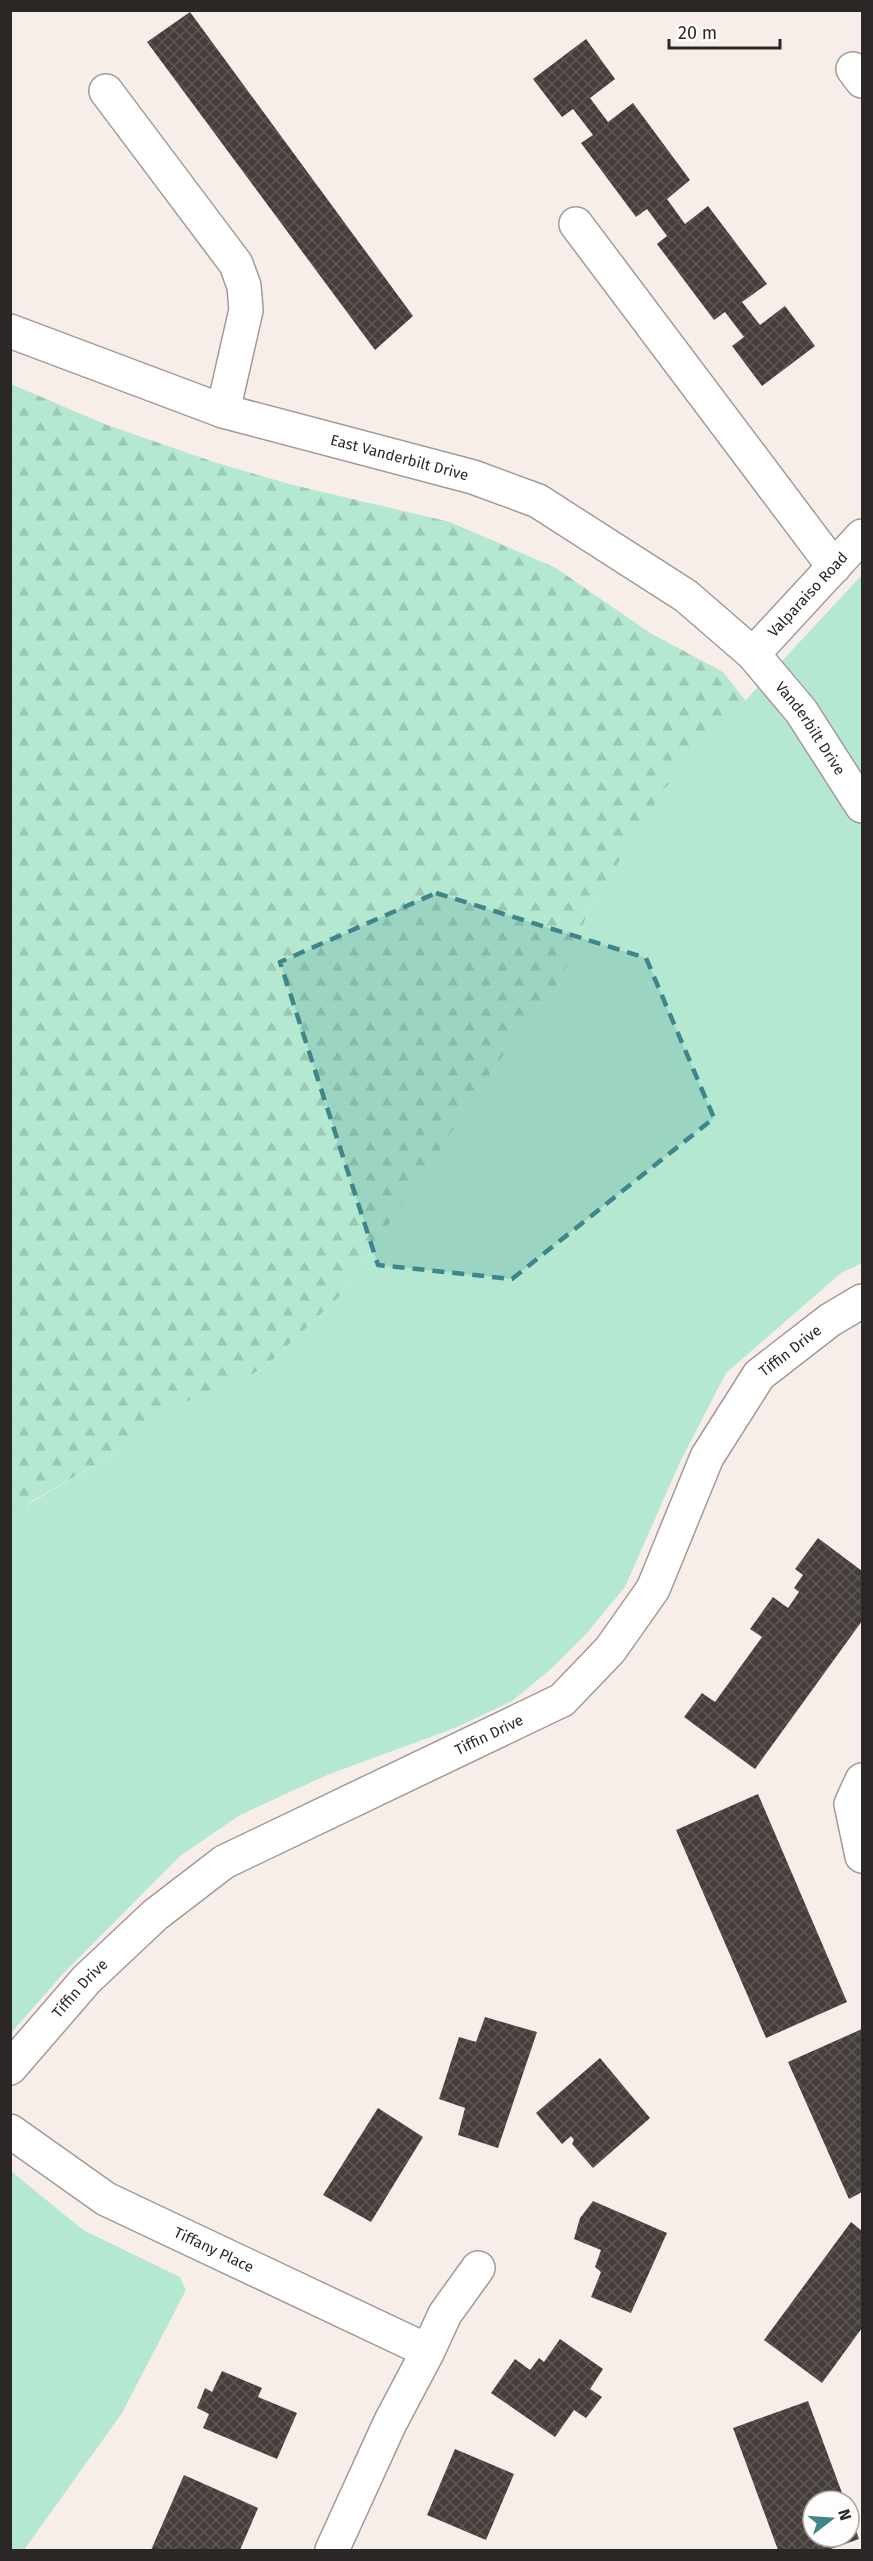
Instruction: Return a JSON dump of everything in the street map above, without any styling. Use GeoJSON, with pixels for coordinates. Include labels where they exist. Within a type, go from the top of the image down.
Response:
{"type":"FeatureCollection","features":[{"type":"Feature","properties":{"kind":"street"},"geometry":{"type":"LineString","coordinates":[[106,92],[236,264],[244,286],[246,310],[223,411]]}},
{"type":"Feature","properties":{"kind":"street"},"geometry":{"type":"LineString","coordinates":[[576,224],[834,567]]}},
{"type":"Feature","properties":{"kind":"street","name":"East Vanderbilt Drive"},"geometry":{"type":"LineString","coordinates":[[10,331],[223,411],[473,477],[538,501],[686,596],[753,654]]}},
{"type":"Feature","properties":{"kind":"street","name":"Valparaiso Road"},"geometry":{"type":"LineString","coordinates":[[753,654],[862,536]]}},
{"type":"Feature","properties":{"kind":"street","name":"Vanderbilt Drive"},"geometry":{"type":"LineString","coordinates":[[753,654],[801,711],[862,806]]}},
{"type":"Feature","properties":{"kind":"street","name":"Tiffin Drive"},"geometry":{"type":"LineString","coordinates":[[10,2068],[86,1980],[155,1914],[224,1862],[562,1700],[610,1650],[654,1589],[707,1457],[759,1375],[830,1320],[862,1301]]}},
{"type":"Feature","properties":{"kind":"street"},"geometry":{"type":"LineString","coordinates":[[862,1780],[851,1804],[862,1856]]}},
{"type":"Feature","properties":{"kind":"street","name":"Tiffany Place"},"geometry":{"type":"LineString","coordinates":[[10,2131],[106,2199],[428,2351]]}},
{"type":"Feature","properties":{"kind":"street"},"geometry":{"type":"LineString","coordinates":[[332,2550],[390,2423],[445,2314],[478,2268]]}},
{"type":"Feature","properties":{"kind":"highlighted area"},"geometry":{"type":"Polygon","coordinates":[[[436,893],[646,958],[714,1118],[512,1279],[378,1265],[280,962],[436,893]]]}},
{"type":"Feature","properties":{"kind":"green space"},"geometry":{"type":"Polygon","coordinates":[[[11,384],[107,425],[217,463],[293,485],[450,522],[556,568],[650,633],[723,672],[746,701],[664,789],[589,910],[554,998],[512,1042],[343,1293],[263,1369],[151,1417],[115,1454],[30,1502],[11,1540],[11,384]]]}},
{"type":"Feature","properties":{"kind":"green space"},"geometry":{"type":"Polygon","coordinates":[[[862,575],[862,1263],[841,1273],[726,1373],[680,1462],[625,1587],[587,1633],[551,1669],[512,1701],[455,1728],[327,1775],[240,1815],[180,1856],[61,1976],[11,2033],[10,1540],[30,1503],[115,1454],[150,1417],[263,1369],[343,1293],[512,1042],[554,998],[589,910],[664,788],[862,575]]]}},
{"type":"Feature","properties":{"kind":"green space"},"geometry":{"type":"Polygon","coordinates":[[[11,2171],[83,2230],[180,2277],[186,2290],[122,2413],[24,2550],[10,2550],[11,2171]]]}},
{"type":"Feature","properties":{"kind":"building"},"geometry":{"type":"Polygon","coordinates":[[[190,12],[413,316],[375,350],[147,42],[190,12]]]}},
{"type":"Feature","properties":{"kind":"building"},"geometry":{"type":"Polygon","coordinates":[[[586,39],[615,79],[590,98],[608,122],[633,103],[690,180],[667,199],[685,224],[708,206],[767,284],[742,302],[760,325],[785,306],[815,346],[762,386],[732,346],[744,337],[725,312],[714,320],[657,244],[667,236],[647,209],[636,217],[581,143],[593,135],[573,109],[562,117],[533,79],[586,39]]]}},
{"type":"Feature","properties":{"kind":"building"},"geometry":{"type":"Polygon","coordinates":[[[818,1538],[862,1571],[862,1621],[755,1769],[684,1717],[702,1693],[715,1702],[762,1637],[750,1629],[773,1597],[788,1608],[799,1592],[794,1588],[803,1575],[795,1569],[818,1538]]]}},
{"type":"Feature","properties":{"kind":"building"},"geometry":{"type":"Polygon","coordinates":[[[758,1794],[847,2002],[766,2038],[676,1830],[758,1794]]]}},
{"type":"Feature","properties":{"kind":"building"},"geometry":{"type":"Polygon","coordinates":[[[485,2017],[537,2032],[498,2148],[458,2135],[465,2108],[439,2099],[459,2037],[476,2042],[485,2017]]]}},
{"type":"Feature","properties":{"kind":"building"},"geometry":{"type":"Polygon","coordinates":[[[862,2029],[862,2192],[849,2199],[788,2062],[862,2029]]]}},
{"type":"Feature","properties":{"kind":"building"},"geometry":{"type":"Polygon","coordinates":[[[600,2058],[650,2118],[593,2168],[572,2144],[574,2140],[571,2136],[562,2144],[536,2113],[600,2058]]]}},
{"type":"Feature","properties":{"kind":"building"},"geometry":{"type":"Polygon","coordinates":[[[378,2108],[423,2137],[371,2222],[323,2195],[378,2108]]]}},
{"type":"Feature","properties":{"kind":"building"},"geometry":{"type":"Polygon","coordinates":[[[593,2201],[667,2233],[631,2313],[591,2297],[601,2272],[595,2267],[601,2250],[574,2239],[580,2218],[593,2201]]]}},
{"type":"Feature","properties":{"kind":"building"},"geometry":{"type":"Polygon","coordinates":[[[851,2222],[862,2231],[862,2328],[822,2383],[764,2340],[851,2222]]]}},
{"type":"Feature","properties":{"kind":"building"},"geometry":{"type":"Polygon","coordinates":[[[560,2339],[603,2369],[590,2389],[602,2397],[586,2418],[574,2410],[555,2437],[491,2393],[515,2359],[530,2370],[539,2358],[544,2362],[560,2339]]]}},
{"type":"Feature","properties":{"kind":"building"},"geometry":{"type":"Polygon","coordinates":[[[222,2371],[262,2388],[258,2397],[297,2413],[277,2459],[203,2428],[209,2414],[197,2408],[205,2388],[212,2392],[222,2371]]]}},
{"type":"Feature","properties":{"kind":"building"},"geometry":{"type":"Polygon","coordinates":[[[808,2401],[841,2489],[801,2489],[801,2549],[831,2549],[778,2550],[733,2428],[808,2401]]]}},
{"type":"Feature","properties":{"kind":"building"},"geometry":{"type":"Polygon","coordinates":[[[455,2449],[514,2474],[486,2540],[427,2515],[455,2449]]]}},
{"type":"Feature","properties":{"kind":"building"},"geometry":{"type":"Polygon","coordinates":[[[184,2475],[258,2508],[240,2550],[151,2550],[184,2475]]]}}]}
